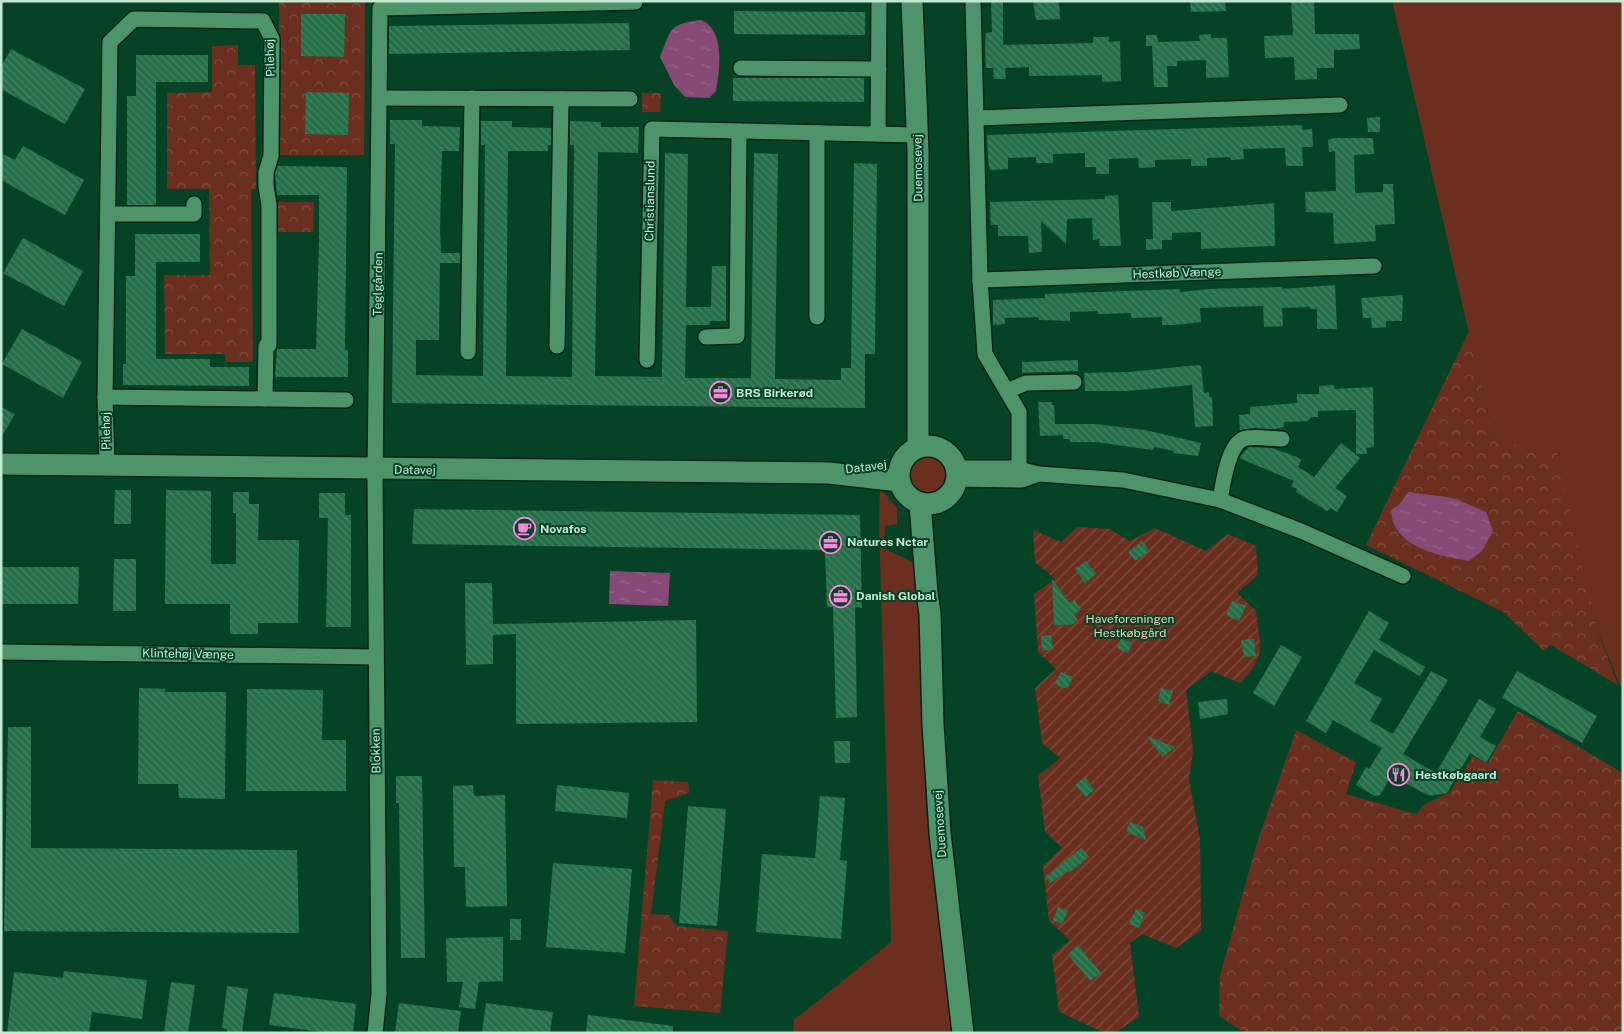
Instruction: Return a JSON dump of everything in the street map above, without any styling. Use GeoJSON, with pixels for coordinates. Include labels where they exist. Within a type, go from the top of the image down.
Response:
{"type":"FeatureCollection","features":[{"type":"Feature","properties":{"kind":"street"},"geometry":{"type":"LineString","coordinates":[[878,134],[879,1]]}},
{"type":"Feature","properties":{"kind":"street","name":"Duemosevej"},"geometry":{"type":"LineString","coordinates":[[912,1],[917,135],[919,342],[924,349],[918,451]]}},
{"type":"Feature","properties":{"kind":"street"},"geometry":{"type":"LineString","coordinates":[[973,1],[980,280],[985,354],[1019,412],[1019,469]]}},
{"type":"Feature","properties":{"kind":"street","name":"Teglgården"},"geometry":{"type":"LineString","coordinates":[[375,470],[381,98],[380,8],[634,2]]}},
{"type":"Feature","properties":{"kind":"street","name":"Pilehøj"},"geometry":{"type":"LineString","coordinates":[[107,465],[105,397],[110,42],[134,19],[263,21],[272,39],[271,156],[266,172],[269,205],[270,290],[265,399]]}},
{"type":"Feature","properties":{"kind":"street"},"geometry":{"type":"LineString","coordinates":[[741,68],[879,69]]}},
{"type":"Feature","properties":{"kind":"street"},"geometry":{"type":"LineString","coordinates":[[381,98],[630,99]]}},
{"type":"Feature","properties":{"kind":"street"},"geometry":{"type":"LineString","coordinates":[[468,352],[472,98]]}},
{"type":"Feature","properties":{"kind":"street"},"geometry":{"type":"LineString","coordinates":[[557,346],[561,99]]}},
{"type":"Feature","properties":{"kind":"street"},"geometry":{"type":"LineString","coordinates":[[976,118],[1340,105]]}},
{"type":"Feature","properties":{"kind":"street","name":"Christianslund"},"geometry":{"type":"LineString","coordinates":[[647,360],[652,129],[917,135]]}},
{"type":"Feature","properties":{"kind":"street"},"geometry":{"type":"LineString","coordinates":[[706,337],[737,336],[739,131]]}},
{"type":"Feature","properties":{"kind":"street"},"geometry":{"type":"LineString","coordinates":[[817,133],[817,317]]}},
{"type":"Feature","properties":{"kind":"street"},"geometry":{"type":"LineString","coordinates":[[108,214],[194,214],[194,204]]}},
{"type":"Feature","properties":{"kind":"street","name":"Hestkøb Vænge"},"geometry":{"type":"LineString","coordinates":[[980,280],[1374,266]]}},
{"type":"Feature","properties":{"kind":"street"},"geometry":{"type":"LineString","coordinates":[[1008,391],[1026,383],[1074,382]]}},
{"type":"Feature","properties":{"kind":"street","name":"Pilehøj"},"geometry":{"type":"LineString","coordinates":[[105,397],[346,400]]}},
{"type":"Feature","properties":{"kind":"street"},"geometry":{"type":"LineString","coordinates":[[1220,500],[1231,452],[1237,444],[1245,438],[1282,439]]}},
{"type":"Feature","properties":{"kind":"street"},"geometry":{"type":"LineString","coordinates":[[918,451],[947,452],[957,474],[951,495],[928,503],[905,493],[899,474],[918,451]]}},
{"type":"Feature","properties":{"kind":"street","name":"Datavej"},"geometry":{"type":"LineString","coordinates":[[829,473],[842,469],[883,465],[918,451]]}},
{"type":"Feature","properties":{"kind":"street","name":"Datavej"},"geometry":{"type":"LineString","coordinates":[[1,464],[375,470],[829,473],[900,481]]}},
{"type":"Feature","properties":{"kind":"street"},"geometry":{"type":"LineString","coordinates":[[957,474],[1019,469],[1039,474],[1123,480],[1220,500],[1285,524],[1403,576]]}},
{"type":"Feature","properties":{"kind":"street","name":"Blokken"},"geometry":{"type":"LineString","coordinates":[[375,470],[379,994],[375,1033]]}},
{"type":"Feature","properties":{"kind":"street"},"geometry":{"type":"LineString","coordinates":[[957,474],[1022,480],[1039,474]]}},
{"type":"Feature","properties":{"kind":"street","name":"Duemosevej"},"geometry":{"type":"LineString","coordinates":[[928,503],[934,594],[930,614],[940,834],[951,943],[963,1033]]}},
{"type":"Feature","properties":{"kind":"street","name":"Klintehøj Vænge"},"geometry":{"type":"LineString","coordinates":[[1,652],[376,657]]}},
{"type":"Feature","properties":{"kind":"green space"},"geometry":{"type":"Polygon","coordinates":[[[279,1],[365,1],[364,155],[279,155],[279,1]]]}},
{"type":"Feature","properties":{"kind":"green space"},"geometry":{"type":"Polygon","coordinates":[[[1392,1],[1623,1],[1623,693],[1596,626],[1494,441],[1392,1]]]}},
{"type":"Feature","properties":{"kind":"green space"},"geometry":{"type":"Polygon","coordinates":[[[238,45],[238,65],[255,65],[256,189],[251,190],[253,362],[225,362],[225,354],[165,354],[164,275],[210,275],[209,189],[167,189],[167,93],[212,92],[212,46],[238,45]]]}},
{"type":"Feature","properties":{"kind":"green space"},"geometry":{"type":"Polygon","coordinates":[[[642,93],[661,93],[660,112],[642,112],[642,93]]]}},
{"type":"Feature","properties":{"kind":"green space"},"geometry":{"type":"Polygon","coordinates":[[[278,202],[314,202],[313,232],[278,232],[278,202]]]}},
{"type":"Feature","properties":{"kind":"green space"},"geometry":{"type":"Polygon","coordinates":[[[1469,331],[1494,441],[1557,453],[1596,626],[1618,685],[1551,645],[1543,650],[1503,612],[1366,545],[1469,331]]]}},
{"type":"Feature","properties":{"kind":"green space"},"geometry":{"type":"Polygon","coordinates":[[[926,453],[940,459],[946,473],[940,487],[926,493],[912,487],[906,473],[912,459],[926,453]]]}},
{"type":"Feature","properties":{"kind":"green space"},"geometry":{"type":"Polygon","coordinates":[[[880,488],[897,508],[897,524],[885,526],[884,548],[918,565],[931,840],[952,1033],[793,1033],[794,1020],[891,942],[879,523],[880,488]]]}},
{"type":"Feature","properties":{"kind":"green space","name":"Haveforeningen Hestkøbgård"},"geometry":{"type":"Polygon","coordinates":[[[1077,527],[1109,529],[1130,541],[1155,528],[1206,551],[1228,534],[1256,546],[1258,575],[1237,593],[1256,611],[1260,642],[1258,658],[1249,674],[1240,683],[1211,671],[1186,690],[1193,750],[1189,780],[1200,839],[1201,930],[1176,948],[1142,934],[1130,943],[1139,1017],[1114,1033],[1105,1033],[1059,1012],[1052,955],[1070,940],[1049,921],[1043,866],[1062,848],[1045,831],[1038,776],[1060,758],[1042,743],[1035,688],[1056,669],[1038,652],[1034,594],[1055,579],[1035,562],[1033,530],[1061,542],[1077,527]]]}},
{"type":"Feature","properties":{"kind":"green space"},"geometry":{"type":"Polygon","coordinates":[[[1518,711],[1623,773],[1623,1033],[1245,1033],[1219,1016],[1220,976],[1256,846],[1296,730],[1356,762],[1346,794],[1416,814],[1425,804],[1450,792],[1473,756],[1487,764],[1518,711]]]}},
{"type":"Feature","properties":{"kind":"green space"},"geometry":{"type":"Polygon","coordinates":[[[653,780],[688,782],[689,793],[665,801],[651,914],[669,915],[676,926],[728,931],[720,1013],[634,1006],[653,780]]]}},
{"type":"Feature","properties":{"kind":"water"},"geometry":{"type":"Polygon","coordinates":[[[701,20],[709,25],[717,41],[719,72],[716,91],[709,98],[685,97],[674,85],[660,57],[669,34],[673,29],[683,24],[701,20]]]}},
{"type":"Feature","properties":{"kind":"water"},"geometry":{"type":"Polygon","coordinates":[[[1408,492],[1453,498],[1486,512],[1493,531],[1482,551],[1469,561],[1431,552],[1419,548],[1408,541],[1394,523],[1391,510],[1400,504],[1408,492]]]}},
{"type":"Feature","properties":{"kind":"water"},"geometry":{"type":"Polygon","coordinates":[[[610,571],[670,573],[668,606],[609,604],[610,571]]]}},
{"type":"Feature","properties":{"kind":"building"},"geometry":{"type":"Polygon","coordinates":[[[991,1],[1003,1],[1003,45],[1093,43],[1093,37],[1109,37],[1109,42],[1120,41],[1121,81],[1102,82],[1102,75],[1029,76],[1029,67],[1005,68],[1006,79],[994,79],[993,68],[986,68],[985,46],[986,33],[992,32],[991,1]]]}},
{"type":"Feature","properties":{"kind":"building"},"geometry":{"type":"Polygon","coordinates":[[[1033,1],[1059,1],[1060,19],[1036,20],[1033,1]]]}},
{"type":"Feature","properties":{"kind":"building"},"geometry":{"type":"Polygon","coordinates":[[[1190,1],[1225,1],[1226,11],[1191,12],[1190,1]]]}},
{"type":"Feature","properties":{"kind":"building"},"geometry":{"type":"Polygon","coordinates":[[[1291,1],[1314,1],[1315,34],[1359,34],[1360,49],[1334,50],[1334,68],[1317,68],[1317,79],[1295,80],[1294,57],[1265,58],[1264,36],[1293,35],[1291,1]]]}},
{"type":"Feature","properties":{"kind":"building"},"geometry":{"type":"Polygon","coordinates":[[[734,11],[865,12],[865,35],[734,34],[734,11]]]}},
{"type":"Feature","properties":{"kind":"building"},"geometry":{"type":"Polygon","coordinates":[[[301,14],[345,14],[344,57],[301,56],[301,14]]]}},
{"type":"Feature","properties":{"kind":"building"},"geometry":{"type":"Polygon","coordinates":[[[629,23],[630,50],[389,54],[389,26],[629,23]]]}},
{"type":"Feature","properties":{"kind":"building"},"geometry":{"type":"Polygon","coordinates":[[[1211,34],[1211,38],[1227,38],[1229,77],[1206,78],[1206,60],[1177,61],[1177,66],[1167,66],[1168,87],[1154,87],[1152,46],[1146,46],[1146,35],[1157,35],[1158,42],[1200,41],[1199,35],[1211,34]]]}},
{"type":"Feature","properties":{"kind":"building"},"geometry":{"type":"Polygon","coordinates":[[[11,49],[85,89],[65,124],[1,89],[1,67],[11,49]]]}},
{"type":"Feature","properties":{"kind":"building"},"geometry":{"type":"Polygon","coordinates":[[[136,55],[208,55],[208,82],[156,82],[156,205],[127,205],[127,96],[136,96],[136,55]]]}},
{"type":"Feature","properties":{"kind":"building"},"geometry":{"type":"Polygon","coordinates":[[[733,78],[864,78],[864,102],[733,101],[733,78]]]}},
{"type":"Feature","properties":{"kind":"building"},"geometry":{"type":"Polygon","coordinates":[[[306,92],[349,93],[348,135],[305,134],[306,92]]]}},
{"type":"Feature","properties":{"kind":"building"},"geometry":{"type":"Polygon","coordinates":[[[1380,117],[1380,132],[1368,132],[1367,118],[1380,117]]]}},
{"type":"Feature","properties":{"kind":"building"},"geometry":{"type":"Polygon","coordinates":[[[390,120],[422,120],[422,126],[460,127],[459,151],[442,151],[440,227],[441,253],[460,253],[460,263],[440,263],[439,340],[416,340],[416,375],[483,376],[485,145],[481,145],[481,121],[512,121],[512,127],[551,128],[551,145],[548,145],[548,151],[508,151],[506,376],[572,377],[574,145],[570,145],[570,121],[601,122],[601,127],[639,127],[638,153],[598,152],[595,376],[662,377],[665,153],[688,154],[686,307],[711,307],[712,266],[726,266],[726,321],[710,321],[710,325],[686,325],[685,378],[751,378],[754,153],[778,154],[775,379],[841,380],[841,368],[851,368],[854,163],[877,164],[875,354],[865,354],[865,408],[392,403],[395,144],[390,144],[390,120]]]}},
{"type":"Feature","properties":{"kind":"building"},"geometry":{"type":"Polygon","coordinates":[[[1302,125],[1302,130],[1312,129],[1313,147],[1302,147],[1303,166],[1286,166],[1285,148],[1243,149],[1244,159],[1231,160],[1230,157],[1207,158],[1207,166],[1191,166],[1191,159],[1155,160],[1155,167],[1139,168],[1138,158],[1109,159],[1109,174],[1096,174],[1096,167],[1085,167],[1085,153],[1053,154],[1053,163],[1036,163],[1036,157],[1008,158],[1008,169],[990,170],[988,159],[987,135],[1302,125]]]}},
{"type":"Feature","properties":{"kind":"building"},"geometry":{"type":"Polygon","coordinates":[[[1334,138],[1373,138],[1374,154],[1354,155],[1355,193],[1383,192],[1383,184],[1393,184],[1395,224],[1375,225],[1376,241],[1334,244],[1333,213],[1306,212],[1305,192],[1336,191],[1335,151],[1329,152],[1328,140],[1334,138]]]}},
{"type":"Feature","properties":{"kind":"building"},"geometry":{"type":"Polygon","coordinates":[[[23,146],[84,180],[65,215],[1,180],[1,153],[15,160],[23,146]]]}},
{"type":"Feature","properties":{"kind":"building"},"geometry":{"type":"Polygon","coordinates":[[[278,166],[347,167],[345,350],[348,350],[348,377],[275,377],[277,349],[316,349],[319,241],[319,195],[277,195],[275,173],[278,166]]]}},
{"type":"Feature","properties":{"kind":"building"},"geometry":{"type":"Polygon","coordinates":[[[1118,195],[1121,246],[1100,246],[1099,239],[1093,240],[1092,218],[1067,219],[1066,244],[1041,221],[1042,252],[1029,253],[1028,236],[998,236],[998,225],[991,225],[990,202],[1105,199],[1105,196],[1118,195]]]}},
{"type":"Feature","properties":{"kind":"building"},"geometry":{"type":"Polygon","coordinates":[[[1152,202],[1171,202],[1171,211],[1274,203],[1275,246],[1201,249],[1201,232],[1172,233],[1172,240],[1162,240],[1162,249],[1146,250],[1146,239],[1153,239],[1152,202]]]}},
{"type":"Feature","properties":{"kind":"building"},"geometry":{"type":"Polygon","coordinates":[[[135,234],[200,234],[200,262],[156,262],[156,359],[210,359],[210,367],[249,367],[249,386],[123,385],[123,364],[126,364],[126,276],[135,276],[135,234]]]}},
{"type":"Feature","properties":{"kind":"building"},"geometry":{"type":"Polygon","coordinates":[[[23,238],[83,271],[64,306],[3,273],[23,238]]]}},
{"type":"Feature","properties":{"kind":"building"},"geometry":{"type":"Polygon","coordinates":[[[1335,285],[1337,329],[1317,329],[1317,309],[1310,309],[1310,307],[1282,308],[1283,326],[1264,327],[1263,306],[1200,308],[1201,322],[1175,325],[1162,325],[1162,317],[1131,318],[1131,313],[1098,314],[1098,311],[1070,312],[1070,321],[1039,320],[1038,317],[1005,318],[1005,324],[993,325],[993,300],[1045,298],[1045,294],[1180,289],[1180,292],[1209,289],[1282,287],[1282,289],[1335,285]]]}},
{"type":"Feature","properties":{"kind":"building"},"geometry":{"type":"Polygon","coordinates":[[[1403,295],[1402,321],[1386,321],[1386,327],[1372,328],[1371,318],[1363,318],[1361,298],[1403,295]]]}},
{"type":"Feature","properties":{"kind":"building"},"geometry":{"type":"Polygon","coordinates":[[[22,329],[82,362],[63,398],[2,364],[22,329]]]}},
{"type":"Feature","properties":{"kind":"building"},"geometry":{"type":"Polygon","coordinates":[[[1078,360],[1078,371],[1022,373],[1022,362],[1078,360]]]}},
{"type":"Feature","properties":{"kind":"building"},"geometry":{"type":"Polygon","coordinates":[[[1201,366],[1204,393],[1209,392],[1209,397],[1212,397],[1213,426],[1195,427],[1192,385],[1127,391],[1085,391],[1084,373],[1129,372],[1201,366]]]}},
{"type":"Feature","properties":{"kind":"building"},"geometry":{"type":"Polygon","coordinates":[[[1334,385],[1334,389],[1373,387],[1374,447],[1366,448],[1367,454],[1356,454],[1356,410],[1318,411],[1318,417],[1311,417],[1308,421],[1284,422],[1284,427],[1275,429],[1251,428],[1240,431],[1239,415],[1250,414],[1250,407],[1297,403],[1297,394],[1319,394],[1319,386],[1334,385]]]}},
{"type":"Feature","properties":{"kind":"building"},"geometry":{"type":"Polygon","coordinates":[[[1038,402],[1052,402],[1052,405],[1054,405],[1055,424],[1095,424],[1145,430],[1201,443],[1198,456],[1173,453],[1174,451],[1154,447],[1153,450],[1096,442],[1070,442],[1070,439],[1063,439],[1063,435],[1040,436],[1038,402]]]}},
{"type":"Feature","properties":{"kind":"building"},"geometry":{"type":"Polygon","coordinates":[[[1,407],[15,414],[1,438],[1,407]]]}},
{"type":"Feature","properties":{"kind":"building"},"geometry":{"type":"Polygon","coordinates":[[[1341,443],[1360,458],[1335,488],[1347,496],[1337,512],[1331,508],[1327,511],[1296,492],[1297,489],[1291,486],[1294,481],[1239,458],[1249,447],[1272,448],[1297,457],[1301,460],[1298,467],[1314,477],[1341,443]]]}},
{"type":"Feature","properties":{"kind":"building"},"geometry":{"type":"Polygon","coordinates":[[[115,490],[131,490],[131,524],[114,524],[115,490]]]}},
{"type":"Feature","properties":{"kind":"building"},"geometry":{"type":"Polygon","coordinates":[[[166,490],[211,491],[211,564],[236,564],[236,513],[233,513],[233,492],[249,492],[249,504],[259,504],[258,540],[299,540],[298,623],[258,623],[258,634],[230,634],[230,604],[165,604],[166,490]]]}},
{"type":"Feature","properties":{"kind":"building"},"geometry":{"type":"Polygon","coordinates":[[[319,493],[345,493],[345,515],[351,515],[351,627],[326,627],[328,518],[319,518],[319,493]]]}},
{"type":"Feature","properties":{"kind":"building"},"geometry":{"type":"Polygon","coordinates":[[[414,509],[860,515],[862,608],[855,607],[857,717],[836,718],[833,607],[827,607],[825,550],[412,544],[414,509]]]}},
{"type":"Feature","properties":{"kind":"building"},"geometry":{"type":"Polygon","coordinates":[[[1142,541],[1149,551],[1135,561],[1128,552],[1142,541]]]}},
{"type":"Feature","properties":{"kind":"building"},"geometry":{"type":"Polygon","coordinates":[[[114,559],[136,559],[136,611],[113,611],[114,559]]]}},
{"type":"Feature","properties":{"kind":"building"},"geometry":{"type":"Polygon","coordinates":[[[1086,561],[1096,574],[1085,583],[1075,569],[1086,561]]]}},
{"type":"Feature","properties":{"kind":"building"},"geometry":{"type":"Polygon","coordinates":[[[1,567],[79,567],[78,604],[1,604],[1,567]]]}},
{"type":"Feature","properties":{"kind":"building"},"geometry":{"type":"Polygon","coordinates":[[[1052,579],[1070,603],[1074,600],[1081,609],[1074,615],[1078,620],[1072,625],[1054,625],[1052,579]]]}},
{"type":"Feature","properties":{"kind":"building"},"geometry":{"type":"Polygon","coordinates":[[[465,583],[492,583],[493,624],[696,620],[697,722],[516,724],[516,634],[493,635],[493,664],[466,665],[465,583]]]}},
{"type":"Feature","properties":{"kind":"building"},"geometry":{"type":"Polygon","coordinates":[[[1232,601],[1246,606],[1239,621],[1226,615],[1232,601]]]}},
{"type":"Feature","properties":{"kind":"building"},"geometry":{"type":"Polygon","coordinates":[[[1369,611],[1389,623],[1379,640],[1425,667],[1420,676],[1374,650],[1354,683],[1382,699],[1370,721],[1393,734],[1431,671],[1448,680],[1403,754],[1436,773],[1479,699],[1496,709],[1480,737],[1496,746],[1486,763],[1470,753],[1447,793],[1430,796],[1391,776],[1380,795],[1375,796],[1356,785],[1366,767],[1369,769],[1382,748],[1333,720],[1326,733],[1306,721],[1369,611]]]}},
{"type":"Feature","properties":{"kind":"building"},"geometry":{"type":"Polygon","coordinates":[[[1051,635],[1053,650],[1042,650],[1041,636],[1051,635]]]}},
{"type":"Feature","properties":{"kind":"building"},"geometry":{"type":"Polygon","coordinates":[[[1121,638],[1132,643],[1128,653],[1117,648],[1121,638]]]}},
{"type":"Feature","properties":{"kind":"building"},"geometry":{"type":"Polygon","coordinates":[[[1254,639],[1256,656],[1244,657],[1241,640],[1254,639]]]}},
{"type":"Feature","properties":{"kind":"building"},"geometry":{"type":"Polygon","coordinates":[[[1281,645],[1302,657],[1274,706],[1253,693],[1281,645]]]}},
{"type":"Feature","properties":{"kind":"building"},"geometry":{"type":"Polygon","coordinates":[[[1517,671],[1597,716],[1582,743],[1502,698],[1517,671]]]}},
{"type":"Feature","properties":{"kind":"building"},"geometry":{"type":"Polygon","coordinates":[[[1061,672],[1073,677],[1067,689],[1055,684],[1061,672]]]}},
{"type":"Feature","properties":{"kind":"building"},"geometry":{"type":"Polygon","coordinates":[[[139,688],[165,689],[165,692],[226,692],[225,799],[179,798],[178,784],[138,784],[139,688]]]}},
{"type":"Feature","properties":{"kind":"building"},"geometry":{"type":"Polygon","coordinates":[[[1161,688],[1173,691],[1169,705],[1158,701],[1161,688]]]}},
{"type":"Feature","properties":{"kind":"building"},"geometry":{"type":"Polygon","coordinates":[[[247,689],[323,690],[322,740],[346,740],[346,791],[246,791],[247,689]]]}},
{"type":"Feature","properties":{"kind":"building"},"geometry":{"type":"Polygon","coordinates":[[[1227,699],[1228,714],[1200,719],[1198,702],[1227,699]]]}},
{"type":"Feature","properties":{"kind":"building"},"geometry":{"type":"Polygon","coordinates":[[[8,727],[31,727],[31,848],[297,850],[299,933],[4,931],[8,727]]]}},
{"type":"Feature","properties":{"kind":"building"},"geometry":{"type":"Polygon","coordinates":[[[1146,736],[1175,747],[1163,757],[1146,736]]]}},
{"type":"Feature","properties":{"kind":"building"},"geometry":{"type":"Polygon","coordinates":[[[834,741],[850,741],[850,763],[835,763],[834,741]]]}},
{"type":"Feature","properties":{"kind":"building"},"geometry":{"type":"Polygon","coordinates":[[[396,776],[422,776],[425,958],[401,958],[399,803],[396,803],[396,776]]]}},
{"type":"Feature","properties":{"kind":"building"},"geometry":{"type":"Polygon","coordinates":[[[1085,777],[1094,790],[1086,797],[1075,785],[1085,777]]]}},
{"type":"Feature","properties":{"kind":"building"},"geometry":{"type":"Polygon","coordinates":[[[473,785],[474,796],[505,795],[507,906],[466,907],[465,867],[454,867],[453,786],[473,785]]]}},
{"type":"Feature","properties":{"kind":"building"},"geometry":{"type":"Polygon","coordinates":[[[557,785],[629,793],[627,818],[555,811],[557,785]]]}},
{"type":"Feature","properties":{"kind":"building"},"geometry":{"type":"Polygon","coordinates":[[[820,796],[845,798],[840,860],[847,861],[841,939],[756,932],[762,854],[815,858],[820,796]]]}},
{"type":"Feature","properties":{"kind":"building"},"geometry":{"type":"Polygon","coordinates":[[[688,806],[726,809],[717,926],[679,923],[688,806]]]}},
{"type":"Feature","properties":{"kind":"building"},"geometry":{"type":"Polygon","coordinates":[[[1130,822],[1143,827],[1146,840],[1126,832],[1130,822]]]}},
{"type":"Feature","properties":{"kind":"building"},"geometry":{"type":"Polygon","coordinates":[[[1081,848],[1089,857],[1069,873],[1068,871],[1050,883],[1045,877],[1081,848]]]}},
{"type":"Feature","properties":{"kind":"building"},"geometry":{"type":"Polygon","coordinates":[[[553,863],[632,869],[625,953],[546,947],[553,863]]]}},
{"type":"Feature","properties":{"kind":"building"},"geometry":{"type":"Polygon","coordinates":[[[1058,907],[1068,911],[1062,924],[1053,920],[1058,907]]]}},
{"type":"Feature","properties":{"kind":"building"},"geometry":{"type":"Polygon","coordinates":[[[1136,909],[1145,913],[1139,928],[1129,924],[1136,909]]]}},
{"type":"Feature","properties":{"kind":"building"},"geometry":{"type":"Polygon","coordinates":[[[510,919],[521,919],[521,940],[510,940],[510,919]]]}},
{"type":"Feature","properties":{"kind":"building"},"geometry":{"type":"Polygon","coordinates":[[[503,937],[503,981],[479,982],[475,1009],[459,1007],[463,982],[447,982],[446,938],[503,937]]]}},
{"type":"Feature","properties":{"kind":"building"},"geometry":{"type":"Polygon","coordinates":[[[1078,945],[1101,973],[1090,981],[1068,954],[1078,945]]]}},
{"type":"Feature","properties":{"kind":"building"},"geometry":{"type":"Polygon","coordinates":[[[64,971],[147,980],[142,1019],[92,1012],[89,1033],[7,1033],[14,972],[63,978],[64,971]]]}},
{"type":"Feature","properties":{"kind":"building"},"geometry":{"type":"Polygon","coordinates":[[[171,982],[195,985],[188,1033],[164,1033],[171,982]]]}},
{"type":"Feature","properties":{"kind":"building"},"geometry":{"type":"Polygon","coordinates":[[[227,986],[248,989],[242,1033],[227,1033],[227,1029],[222,1028],[227,986]]]}},
{"type":"Feature","properties":{"kind":"building"},"geometry":{"type":"Polygon","coordinates":[[[274,993],[356,1004],[353,1033],[330,1033],[269,1025],[274,993]]]}},
{"type":"Feature","properties":{"kind":"building"},"geometry":{"type":"Polygon","coordinates":[[[399,1003],[461,1011],[458,1033],[395,1033],[399,1003]]]}},
{"type":"Feature","properties":{"kind":"building"},"geometry":{"type":"Polygon","coordinates":[[[486,1003],[553,1012],[550,1033],[482,1033],[486,1003]]]}},
{"type":"Feature","properties":{"kind":"building"},"geometry":{"type":"Polygon","coordinates":[[[588,1015],[673,1026],[673,1033],[586,1033],[588,1015]]]}},
{"type":"Feature","properties":{"kind":"place","name":"BRS Birkerød"},"geometry":{"type":"Point","coordinates":[720,393]}},
{"type":"Feature","properties":{"kind":"place","name":"Novafos"},"geometry":{"type":"Point","coordinates":[524,529]}},
{"type":"Feature","properties":{"kind":"place","name":"Natures Nctar"},"geometry":{"type":"Point","coordinates":[831,542]}},
{"type":"Feature","properties":{"kind":"place","name":"Danish Global"},"geometry":{"type":"Point","coordinates":[840,596]}},
{"type":"Feature","properties":{"kind":"place","name":"Hestkøbgaard"},"geometry":{"type":"Point","coordinates":[1399,775]}}]}
